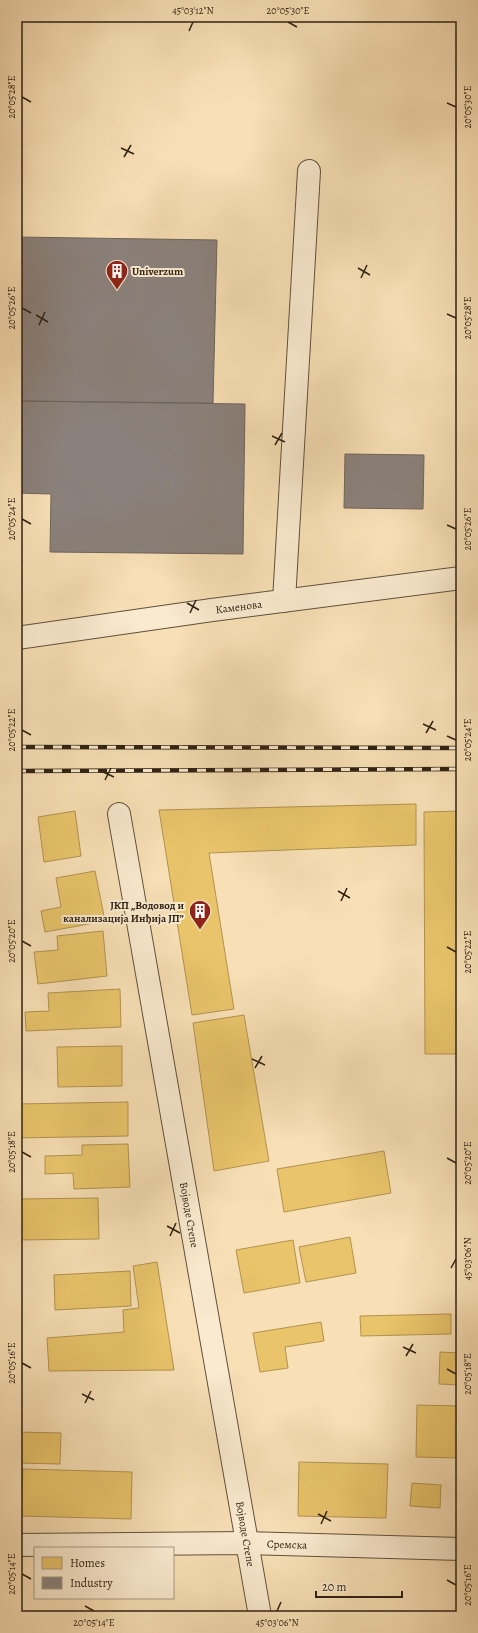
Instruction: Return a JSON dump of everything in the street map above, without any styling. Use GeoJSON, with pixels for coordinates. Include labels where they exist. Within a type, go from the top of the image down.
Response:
{"type":"FeatureCollection","features":[{"type":"Feature","properties":{"kind":"street"},"geometry":{"type":"LineString","coordinates":[[284,601],[309,171]]}},
{"type":"Feature","properties":{"kind":"street","name":"Каменова"},"geometry":{"type":"LineString","coordinates":[[17,638],[461,578]]}},
{"type":"Feature","properties":{"kind":"street","name":"Војводе Степе"},"geometry":{"type":"LineString","coordinates":[[119,814],[260,1616]]}},
{"type":"Feature","properties":{"kind":"street","name":"Сремска"},"geometry":{"type":"LineString","coordinates":[[17,1545],[246,1543],[461,1549]]}},
{"type":"Feature","properties":{"kind":"building: Homes","name":"ЈКП „Водовод и канализација Инђија ЈП”"},"geometry":{"type":"Polygon","coordinates":[[[416,804],[416,845],[209,853],[234,1009],[192,1015],[159,810],[416,804]]]}},
{"type":"Feature","properties":{"kind":"building: Homes"},"geometry":{"type":"Polygon","coordinates":[[[75,811],[81,856],[44,862],[38,817],[75,811]]]}},
{"type":"Feature","properties":{"kind":"building: Homes"},"geometry":{"type":"Polygon","coordinates":[[[461,811],[461,1054],[425,1054],[424,812],[461,811]]]}},
{"type":"Feature","properties":{"kind":"building: Homes"},"geometry":{"type":"Polygon","coordinates":[[[95,871],[105,921],[45,932],[41,911],[61,907],[56,878],[95,871]]]}},
{"type":"Feature","properties":{"kind":"building: Homes"},"geometry":{"type":"Polygon","coordinates":[[[103,931],[107,976],[38,984],[34,952],[58,950],[57,936],[103,931]]]}},
{"type":"Feature","properties":{"kind":"building: Homes"},"geometry":{"type":"Polygon","coordinates":[[[120,989],[121,1027],[26,1031],[25,1012],[49,1011],[48,993],[120,989]]]}},
{"type":"Feature","properties":{"kind":"building: Homes"},"geometry":{"type":"Polygon","coordinates":[[[244,1015],[269,1161],[214,1171],[193,1023],[244,1015]]]}},
{"type":"Feature","properties":{"kind":"building: Homes"},"geometry":{"type":"Polygon","coordinates":[[[122,1046],[122,1086],[58,1087],[57,1047],[122,1046]]]}},
{"type":"Feature","properties":{"kind":"building: Homes"},"geometry":{"type":"Polygon","coordinates":[[[128,1102],[128,1136],[17,1138],[17,1104],[128,1102]]]}},
{"type":"Feature","properties":{"kind":"building: Homes"},"geometry":{"type":"Polygon","coordinates":[[[128,1144],[130,1187],[74,1189],[73,1173],[45,1174],[45,1156],[82,1155],[82,1145],[128,1144]]]}},
{"type":"Feature","properties":{"kind":"building: Homes"},"geometry":{"type":"Polygon","coordinates":[[[384,1151],[391,1193],[284,1212],[277,1169],[384,1151]]]}},
{"type":"Feature","properties":{"kind":"building: Homes"},"geometry":{"type":"Polygon","coordinates":[[[98,1198],[99,1239],[17,1240],[17,1199],[98,1198]]]}},
{"type":"Feature","properties":{"kind":"building: Homes"},"geometry":{"type":"Polygon","coordinates":[[[350,1237],[356,1273],[306,1282],[299,1247],[350,1237]]]}},
{"type":"Feature","properties":{"kind":"building: Homes"},"geometry":{"type":"Polygon","coordinates":[[[293,1240],[300,1283],[244,1293],[236,1250],[293,1240]]]}},
{"type":"Feature","properties":{"kind":"building: Homes"},"geometry":{"type":"Polygon","coordinates":[[[157,1262],[174,1370],[49,1371],[47,1338],[124,1332],[123,1310],[139,1308],[133,1266],[157,1262]]]}},
{"type":"Feature","properties":{"kind":"building: Homes"},"geometry":{"type":"Polygon","coordinates":[[[130,1271],[131,1306],[55,1310],[54,1275],[130,1271]]]}},
{"type":"Feature","properties":{"kind":"building: Homes"},"geometry":{"type":"Polygon","coordinates":[[[451,1314],[451,1334],[361,1336],[360,1316],[451,1314]]]}},
{"type":"Feature","properties":{"kind":"building: Homes"},"geometry":{"type":"Polygon","coordinates":[[[321,1322],[324,1341],[285,1347],[288,1368],[260,1372],[253,1333],[321,1322]]]}},
{"type":"Feature","properties":{"kind":"building: Homes"},"geometry":{"type":"Polygon","coordinates":[[[440,1352],[461,1353],[461,1385],[439,1384],[440,1352]]]}},
{"type":"Feature","properties":{"kind":"building: Homes"},"geometry":{"type":"Polygon","coordinates":[[[417,1405],[461,1406],[461,1458],[416,1457],[417,1405]]]}},
{"type":"Feature","properties":{"kind":"building: Homes"},"geometry":{"type":"Polygon","coordinates":[[[17,1432],[61,1433],[60,1464],[17,1463],[17,1432]]]}},
{"type":"Feature","properties":{"kind":"building: Homes"},"geometry":{"type":"Polygon","coordinates":[[[299,1462],[388,1464],[386,1518],[298,1516],[299,1462]]]}},
{"type":"Feature","properties":{"kind":"building: Homes"},"geometry":{"type":"Polygon","coordinates":[[[23,1469],[132,1472],[131,1519],[21,1516],[23,1469]]]}},
{"type":"Feature","properties":{"kind":"building: Homes"},"geometry":{"type":"Polygon","coordinates":[[[412,1483],[441,1485],[440,1508],[410,1506],[412,1483]]]}},
{"type":"Feature","properties":{"kind":"building: Industry","name":"Univerzum"},"geometry":{"type":"Polygon","coordinates":[[[17,237],[217,240],[213,403],[17,401],[17,237]]]}},
{"type":"Feature","properties":{"kind":"building: Industry"},"geometry":{"type":"Polygon","coordinates":[[[17,401],[245,404],[243,554],[50,552],[51,494],[17,493],[17,401]]]}},
{"type":"Feature","properties":{"kind":"building: Industry"},"geometry":{"type":"Polygon","coordinates":[[[345,454],[424,455],[423,509],[344,508],[345,454]]]}},
{"type":"Feature","properties":{"kind":"railway"},"geometry":{"type":"LineString","coordinates":[[17,747],[461,748]]}},
{"type":"Feature","properties":{"kind":"railway"},"geometry":{"type":"LineString","coordinates":[[17,771],[461,769]]}},
{"type":"Feature","properties":{"kind":"place","name":"Univerzum"},"geometry":{"type":"Point","coordinates":[117,290]}},
{"type":"Feature","properties":{"kind":"place","name":"ЈКП „Водовод и канализација Инђија ЈП”"},"geometry":{"type":"Point","coordinates":[200,930]}}]}
